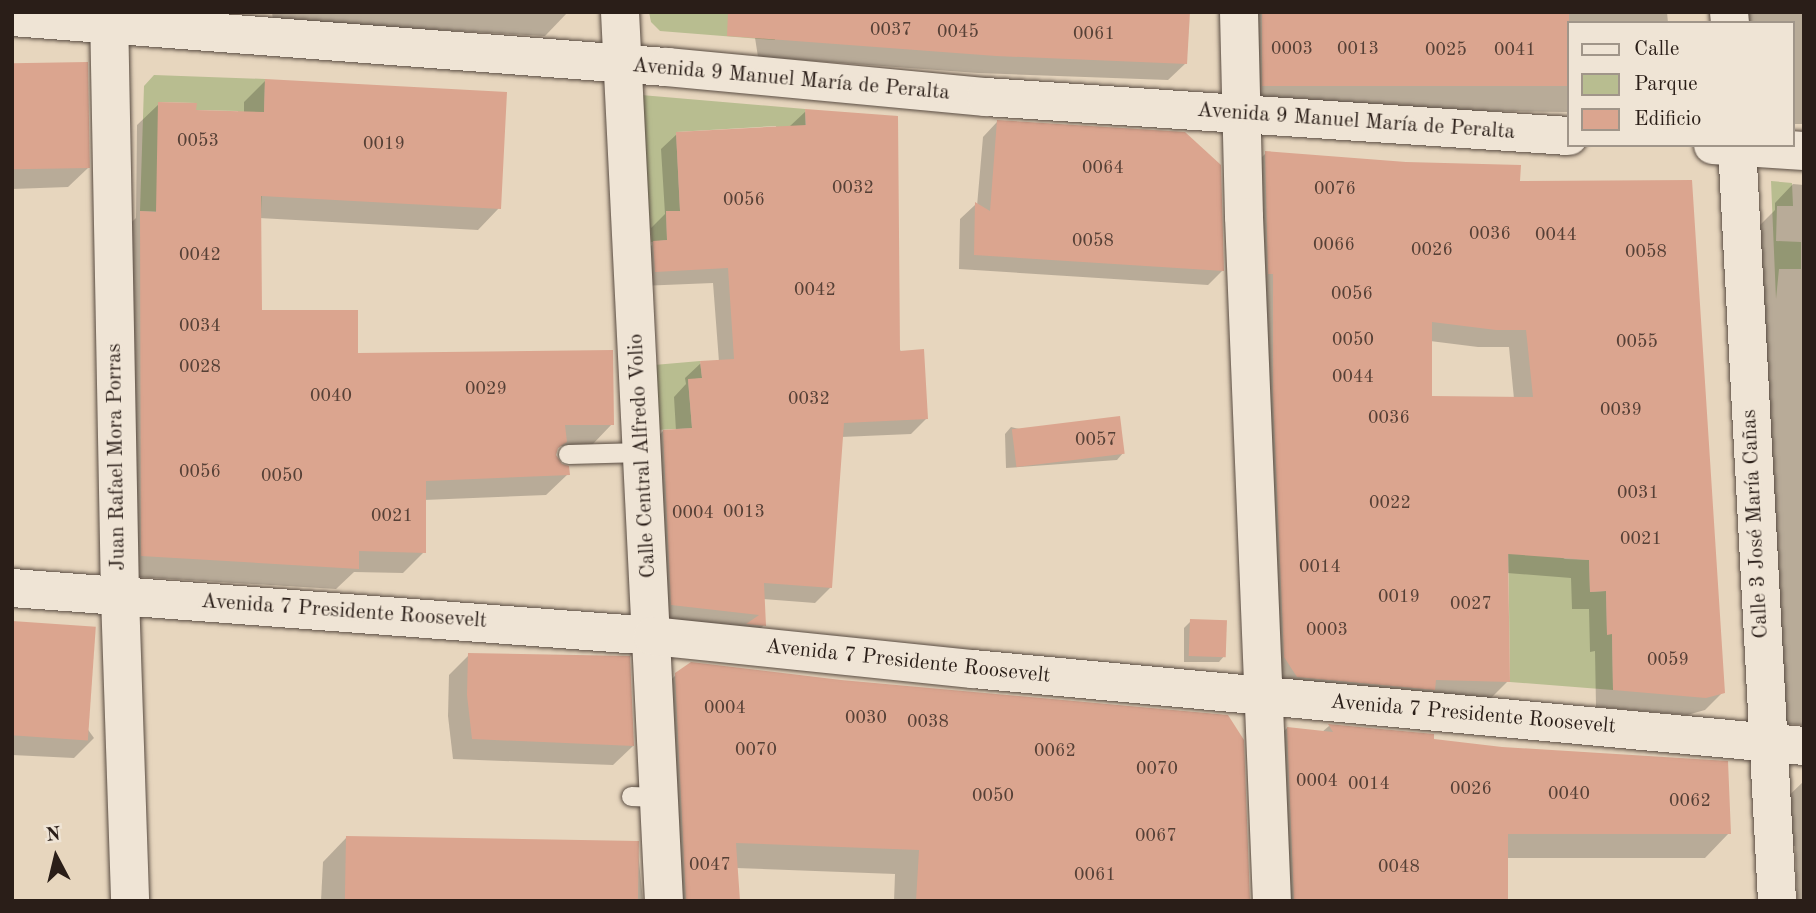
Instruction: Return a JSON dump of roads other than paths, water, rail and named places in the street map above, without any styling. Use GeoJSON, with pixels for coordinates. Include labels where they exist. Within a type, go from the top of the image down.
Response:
{"type":"FeatureCollection","features":[{"type":"Feature","properties":{"kind":"street","name":"Calle Central Alfredo Volio"},"geometry":{"type":"LineString","coordinates":[[620,12],[620,64],[653,636],[644,796],[664,901]]}},
{"type":"Feature","properties":{"kind":"street"},"geometry":{"type":"LineString","coordinates":[[1239,12],[1244,115],[1244,217],[1272,901]]}},
{"type":"Feature","properties":{"kind":"street","name":"Avenida 9 Manuel María de Peralta"},"geometry":{"type":"LineString","coordinates":[[12,18],[109,18],[986,97],[1568,136]]}},
{"type":"Feature","properties":{"kind":"street","name":"Juan Rafael Mora Porras"},"geometry":{"type":"LineString","coordinates":[[109,18],[120,596],[130,901]]}},
{"type":"Feature","properties":{"kind":"street","name":"Calle 3 José María Cañas"},"geometry":{"type":"LineString","coordinates":[[1729,147],[1785,744],[1777,901]]}},
{"type":"Feature","properties":{"kind":"street"},"geometry":{"type":"LineString","coordinates":[[1744,147],[1804,151]]}},
{"type":"Feature","properties":{"kind":"street","name":"Avenida 7 Presidente Roosevelt"},"geometry":{"type":"LineString","coordinates":[[12,587],[120,596],[311,621],[653,636],[1785,744]]}},
{"type":"Feature","properties":{"kind":"lane"},"geometry":{"type":"LineString","coordinates":[[568,454],[642,452]]}}]}
